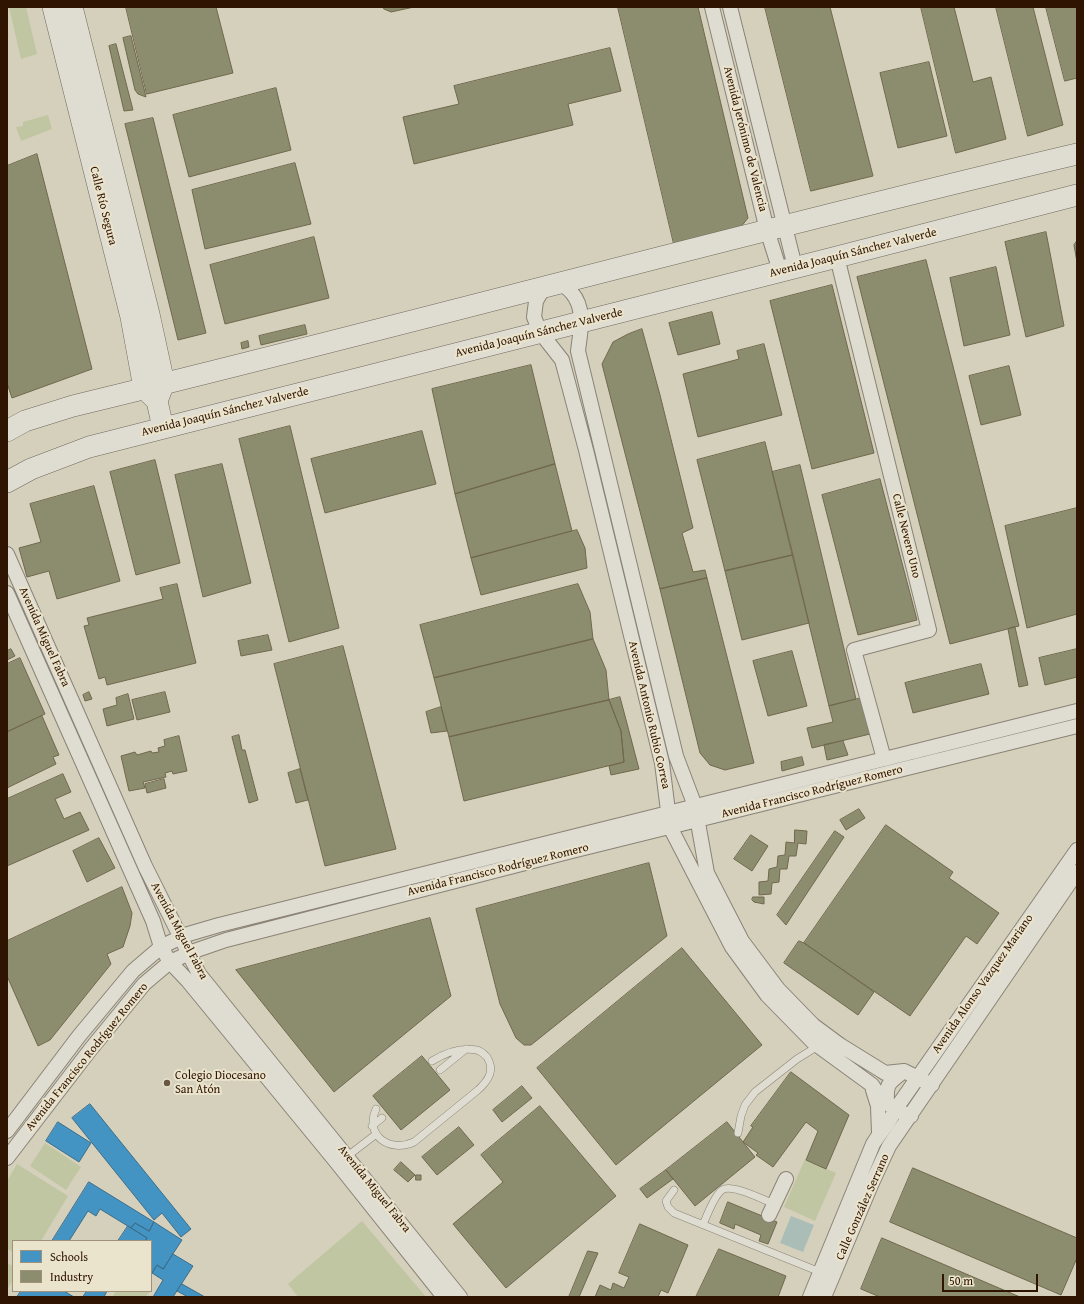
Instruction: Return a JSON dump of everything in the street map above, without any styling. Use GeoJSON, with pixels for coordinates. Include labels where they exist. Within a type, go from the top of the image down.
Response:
{"type":"FeatureCollection","features":[{"type":"Feature","properties":{"kind":"main road","name":"Calle Río Segura"},"geometry":{"type":"LineString","coordinates":[[53,7],[86,101],[140,315],[163,428]]}},
{"type":"Feature","properties":{"kind":"main road","name":"Calle Río Segura"},"geometry":{"type":"LineString","coordinates":[[72,7],[86,101]]}},
{"type":"Feature","properties":{"kind":"main road"},"geometry":{"type":"LineString","coordinates":[[7,431],[25,421],[73,406],[155,390],[190,376],[776,228],[1077,154]]}},
{"type":"Feature","properties":{"kind":"main road","name":"Avenida Joaquín Sánchez Valverde"},"geometry":{"type":"LineString","coordinates":[[7,482],[31,469],[89,447],[1076,195]]}},
{"type":"Feature","properties":{"kind":"main road"},"geometry":{"type":"LineString","coordinates":[[140,315],[168,366],[172,370],[190,376]]}},
{"type":"Feature","properties":{"kind":"street","name":"Avenida Jerónimo de Valencia"},"geometry":{"type":"LineString","coordinates":[[712,7],[788,269]]}},
{"type":"Feature","properties":{"kind":"street","name":"Avenida Jerónimo de Valencia"},"geometry":{"type":"LineString","coordinates":[[730,7],[776,228]]}},
{"type":"Feature","properties":{"kind":"street","name":"Calle Nevero Uno"},"geometry":{"type":"LineString","coordinates":[[838,257],[929,630],[854,650],[884,759]]}},
{"type":"Feature","properties":{"kind":"street","name":"Avenida Antonio Rubio Correa"},"geometry":{"type":"LineString","coordinates":[[721,913],[678,841],[670,820],[660,755],[586,450],[562,360],[540,332],[534,318],[536,301],[552,285],[573,294],[579,307],[581,322],[578,351],[676,756],[695,806],[699,820],[708,872],[732,947],[767,995],[872,1085],[891,1111],[910,1116]]}},
{"type":"Feature","properties":{"kind":"street","name":"Avenida Miguel Fabra"},"geometry":{"type":"LineString","coordinates":[[7,554],[145,866],[199,974],[343,1160],[444,1297]]}},
{"type":"Feature","properties":{"kind":"street","name":"Avenida Miguel Fabra"},"geometry":{"type":"LineString","coordinates":[[7,593],[153,921],[161,947],[170,962],[343,1160],[460,1297]]}},
{"type":"Feature","properties":{"kind":"street","name":"Avenida Francisco Rodríguez Romero"},"geometry":{"type":"LineString","coordinates":[[7,1158],[90,1050],[144,984],[170,962],[189,954],[226,940],[572,851],[670,820],[695,806],[1077,711]]}},
{"type":"Feature","properties":{"kind":"street","name":"Avenida Francisco Rodríguez Romero"},"geometry":{"type":"LineString","coordinates":[[7,1131],[79,1036],[133,971],[161,947],[180,937],[218,925],[670,820],[699,820],[1077,726]]}},
{"type":"Feature","properties":{"kind":"street"},"geometry":{"type":"LineString","coordinates":[[666,792],[677,786],[688,786]]}},
{"type":"Feature","properties":{"kind":"street"},"geometry":{"type":"LineString","coordinates":[[678,841],[690,843],[702,839]]}},
{"type":"Feature","properties":{"kind":"street","name":"Avenida Alonso Vazquez Mariano"},"geometry":{"type":"LineString","coordinates":[[891,1111],[917,1078],[1077,850]]}},
{"type":"Feature","properties":{"kind":"street","name":"Avenida Alonso Vazquez Mariano"},"geometry":{"type":"LineString","coordinates":[[920,1101],[1077,872]]}},
{"type":"Feature","properties":{"kind":"street","name":"Avenida Antonio Rubio Correa"},"geometry":{"type":"LineString","coordinates":[[818,1040],[840,1045],[882,1071]]}},
{"type":"Feature","properties":{"kind":"street"},"geometry":{"type":"LineString","coordinates":[[879,1133],[878,1106],[872,1085],[882,1071],[885,1073],[904,1071],[932,1085]]}},
{"type":"Feature","properties":{"kind":"street"},"geometry":{"type":"LineString","coordinates":[[891,1111],[886,1089],[889,1083],[904,1071]]}},
{"type":"Feature","properties":{"kind":"street","name":"Calle González Serrano"},"geometry":{"type":"LineString","coordinates":[[824,1297],[870,1185],[889,1146],[920,1101]]}},
{"type":"Feature","properties":{"kind":"street","name":"Calle González Serrano"},"geometry":{"type":"LineString","coordinates":[[810,1297],[873,1144],[891,1111]]}},
{"type":"Feature","properties":{"kind":"street"},"geometry":{"type":"LineString","coordinates":[[772,1210],[786,1180]]}},
{"type":"Feature","properties":{"kind":"lane"},"geometry":{"type":"LineString","coordinates":[[738,1133],[741,1116],[745,1105],[755,1092],[797,1059],[818,1040]]}},
{"type":"Feature","properties":{"kind":"lane"},"geometry":{"type":"LineString","coordinates":[[440,1070],[467,1049]]}},
{"type":"Feature","properties":{"kind":"lane"},"geometry":{"type":"LineString","coordinates":[[376,1108],[373,1114],[372,1126],[375,1135],[382,1140],[396,1145],[414,1142],[485,1084],[491,1070],[490,1062],[485,1055],[478,1050],[467,1049],[451,1052],[432,1061]]}},
{"type":"Feature","properties":{"kind":"lane"},"geometry":{"type":"LineString","coordinates":[[372,1126],[382,1118]]}},
{"type":"Feature","properties":{"kind":"lane"},"geometry":{"type":"LineString","coordinates":[[343,1160],[375,1135]]}},
{"type":"Feature","properties":{"kind":"lane"},"geometry":{"type":"LineString","coordinates":[[703,1225],[713,1202],[721,1190],[725,1188],[731,1187],[740,1190],[772,1210]]}},
{"type":"Feature","properties":{"kind":"lane"},"geometry":{"type":"LineString","coordinates":[[674,1190],[666,1201],[668,1207],[674,1213],[820,1272]]}},
{"type":"Feature","properties":{"kind":"green space"},"geometry":{"type":"Polygon","coordinates":[[[9,7],[26,7],[37,54],[21,59],[9,7]]]}},
{"type":"Feature","properties":{"kind":"green space"},"geometry":{"type":"Polygon","coordinates":[[[48,115],[52,129],[21,141],[16,127],[23,126],[23,122],[48,115]]]}},
{"type":"Feature","properties":{"kind":"green space"},"geometry":{"type":"Polygon","coordinates":[[[45,1143],[81,1167],[66,1190],[30,1166],[45,1143]]]}},
{"type":"Feature","properties":{"kind":"green space"},"geometry":{"type":"Polygon","coordinates":[[[805,1159],[836,1173],[815,1221],[784,1207],[805,1159]]]}},
{"type":"Feature","properties":{"kind":"green space"},"geometry":{"type":"Polygon","coordinates":[[[17,1164],[68,1196],[42,1240],[12,1240],[12,1252],[7,1249],[7,1181],[17,1164]]]}},
{"type":"Feature","properties":{"kind":"green space"},"geometry":{"type":"Polygon","coordinates":[[[362,1221],[426,1297],[298,1297],[288,1284],[362,1221]]]}},
{"type":"Feature","properties":{"kind":"green space"},"geometry":{"type":"Polygon","coordinates":[[[7,1263],[12,1266],[12,1282],[7,1290],[7,1263]]]}},
{"type":"Feature","properties":{"kind":"green space"},"geometry":{"type":"Polygon","coordinates":[[[115,1292],[149,1292],[146,1297],[112,1297],[115,1292]]]}},
{"type":"Feature","properties":{"kind":"water"},"geometry":{"type":"Polygon","coordinates":[[[791,1216],[814,1225],[803,1252],[780,1243],[791,1216]]]}},
{"type":"Feature","properties":{"kind":"building: Schools"},"geometry":{"type":"Polygon","coordinates":[[[90,1104],[191,1229],[181,1237],[162,1213],[154,1220],[72,1118],[90,1104]]]}},
{"type":"Feature","properties":{"kind":"building: Schools"},"geometry":{"type":"Polygon","coordinates":[[[58,1122],[91,1143],[79,1162],[46,1141],[58,1122]]]}},
{"type":"Feature","properties":{"kind":"building: Schools"},"geometry":{"type":"Polygon","coordinates":[[[89,1182],[154,1222],[149,1231],[135,1223],[131,1228],[100,1209],[96,1216],[88,1211],[70,1240],[53,1240],[89,1182]]]}},
{"type":"Feature","properties":{"kind":"building: Schools"},"geometry":{"type":"Polygon","coordinates":[[[154,1222],[182,1240],[163,1269],[157,1265],[152,1273],[152,1240],[146,1240],[147,1238],[131,1228],[135,1223],[149,1231],[154,1222]]]}},
{"type":"Feature","properties":{"kind":"building: Schools"},"geometry":{"type":"Polygon","coordinates":[[[128,1226],[147,1238],[146,1240],[119,1240],[128,1226]]]}},
{"type":"Feature","properties":{"kind":"building: Schools"},"geometry":{"type":"Polygon","coordinates":[[[173,1254],[193,1266],[173,1297],[153,1297],[163,1280],[152,1273],[157,1265],[163,1269],[173,1254]]]}},
{"type":"Feature","properties":{"kind":"building: Schools"},"geometry":{"type":"Polygon","coordinates":[[[182,1284],[205,1297],[188,1297],[177,1291],[182,1284]]]}},
{"type":"Feature","properties":{"kind":"building: Schools"},"geometry":{"type":"Polygon","coordinates":[[[20,1292],[66,1292],[74,1297],[17,1297],[20,1292]]]}},
{"type":"Feature","properties":{"kind":"building: Schools"},"geometry":{"type":"Polygon","coordinates":[[[86,1292],[106,1292],[104,1297],[83,1297],[86,1292]]]}},
{"type":"Feature","properties":{"kind":"building: Industry"},"geometry":{"type":"Polygon","coordinates":[[[126,7],[216,7],[233,73],[147,94],[126,7]]]}},
{"type":"Feature","properties":{"kind":"building: Industry"},"geometry":{"type":"Polygon","coordinates":[[[383,7],[414,7],[391,12],[383,7]]]}},
{"type":"Feature","properties":{"kind":"building: Industry"},"geometry":{"type":"Polygon","coordinates":[[[618,7],[698,7],[748,218],[740,228],[674,244],[618,7]]]}},
{"type":"Feature","properties":{"kind":"building: Industry"},"geometry":{"type":"Polygon","coordinates":[[[765,7],[830,7],[873,176],[811,191],[765,7]]]}},
{"type":"Feature","properties":{"kind":"building: Industry"},"geometry":{"type":"Polygon","coordinates":[[[921,7],[954,7],[973,82],[991,77],[1006,139],[956,153],[921,7]]]}},
{"type":"Feature","properties":{"kind":"building: Industry"},"geometry":{"type":"Polygon","coordinates":[[[996,7],[1033,7],[1063,125],[1028,136],[996,7]]]}},
{"type":"Feature","properties":{"kind":"building: Industry"},"geometry":{"type":"Polygon","coordinates":[[[1046,7],[1077,7],[1077,78],[1065,81],[1046,7]]]}},
{"type":"Feature","properties":{"kind":"building: Industry"},"geometry":{"type":"Polygon","coordinates":[[[131,36],[146,97],[138,94],[135,90],[123,38],[131,36]]]}},
{"type":"Feature","properties":{"kind":"building: Industry"},"geometry":{"type":"Polygon","coordinates":[[[116,44],[133,110],[124,111],[109,46],[116,44]]]}},
{"type":"Feature","properties":{"kind":"building: Industry"},"geometry":{"type":"Polygon","coordinates":[[[610,48],[621,91],[568,104],[573,125],[414,164],[403,117],[459,104],[454,86],[610,48]]]}},
{"type":"Feature","properties":{"kind":"building: Industry"},"geometry":{"type":"Polygon","coordinates":[[[929,62],[947,136],[898,148],[880,73],[929,62]]]}},
{"type":"Feature","properties":{"kind":"building: Industry"},"geometry":{"type":"Polygon","coordinates":[[[276,88],[291,150],[189,177],[173,115],[276,88]]]}},
{"type":"Feature","properties":{"kind":"building: Industry"},"geometry":{"type":"Polygon","coordinates":[[[153,118],[206,333],[178,340],[125,124],[153,118]]]}},
{"type":"Feature","properties":{"kind":"building: Industry"},"geometry":{"type":"Polygon","coordinates":[[[37,154],[92,369],[12,398],[7,383],[7,166],[37,154]]]}},
{"type":"Feature","properties":{"kind":"building: Industry"},"geometry":{"type":"Polygon","coordinates":[[[295,163],[311,224],[205,249],[192,190],[295,163]]]}},
{"type":"Feature","properties":{"kind":"building: Industry"},"geometry":{"type":"Polygon","coordinates":[[[1046,232],[1064,326],[1026,337],[1005,242],[1046,232]]]}},
{"type":"Feature","properties":{"kind":"building: Industry"},"geometry":{"type":"Polygon","coordinates":[[[314,237],[329,298],[225,324],[210,265],[314,237]]]}},
{"type":"Feature","properties":{"kind":"building: Industry"},"geometry":{"type":"Polygon","coordinates":[[[1077,241],[1077,262],[1074,245],[1077,241]]]}},
{"type":"Feature","properties":{"kind":"building: Industry"},"geometry":{"type":"Polygon","coordinates":[[[926,260],[1019,626],[950,644],[857,277],[926,260]]]}},
{"type":"Feature","properties":{"kind":"building: Industry"},"geometry":{"type":"Polygon","coordinates":[[[996,267],[1010,335],[964,346],[950,278],[996,267]]]}},
{"type":"Feature","properties":{"kind":"building: Industry"},"geometry":{"type":"Polygon","coordinates":[[[832,285],[874,453],[812,469],[770,301],[832,285]]]}},
{"type":"Feature","properties":{"kind":"building: Industry"},"geometry":{"type":"Polygon","coordinates":[[[712,312],[720,344],[678,355],[669,323],[712,312]]]}},
{"type":"Feature","properties":{"kind":"building: Industry"},"geometry":{"type":"Polygon","coordinates":[[[305,325],[307,334],[261,345],[259,336],[305,325]]]}},
{"type":"Feature","properties":{"kind":"building: Industry"},"geometry":{"type":"Polygon","coordinates":[[[642,329],[693,528],[682,533],[693,572],[705,570],[707,578],[660,589],[602,364],[613,342],[642,329]]]}},
{"type":"Feature","properties":{"kind":"building: Industry"},"geometry":{"type":"Polygon","coordinates":[[[248,341],[249,347],[242,349],[241,343],[248,341]]]}},
{"type":"Feature","properties":{"kind":"building: Industry"},"geometry":{"type":"Polygon","coordinates":[[[764,344],[782,415],[698,437],[683,374],[739,359],[737,351],[764,344]]]}},
{"type":"Feature","properties":{"kind":"building: Industry"},"geometry":{"type":"Polygon","coordinates":[[[531,365],[555,464],[455,494],[432,389],[531,365]]]}},
{"type":"Feature","properties":{"kind":"building: Industry"},"geometry":{"type":"Polygon","coordinates":[[[1009,366],[1021,415],[981,425],[969,376],[1009,366]]]}},
{"type":"Feature","properties":{"kind":"building: Industry"},"geometry":{"type":"Polygon","coordinates":[[[290,426],[339,628],[289,642],[239,439],[290,426]]]}},
{"type":"Feature","properties":{"kind":"building: Industry"},"geometry":{"type":"Polygon","coordinates":[[[422,431],[436,484],[325,513],[311,459],[422,431]]]}},
{"type":"Feature","properties":{"kind":"building: Industry"},"geometry":{"type":"Polygon","coordinates":[[[765,442],[793,555],[725,571],[697,460],[765,442]]]}},
{"type":"Feature","properties":{"kind":"building: Industry"},"geometry":{"type":"Polygon","coordinates":[[[155,460],[180,563],[136,575],[110,472],[155,460]]]}},
{"type":"Feature","properties":{"kind":"building: Industry"},"geometry":{"type":"Polygon","coordinates":[[[222,464],[251,583],[203,597],[175,475],[222,464]]]}},
{"type":"Feature","properties":{"kind":"building: Industry"},"geometry":{"type":"Polygon","coordinates":[[[555,464],[572,531],[471,558],[455,494],[555,464]]]}},
{"type":"Feature","properties":{"kind":"building: Industry"},"geometry":{"type":"Polygon","coordinates":[[[800,465],[856,699],[829,706],[772,472],[800,465]]]}},
{"type":"Feature","properties":{"kind":"building: Industry"},"geometry":{"type":"Polygon","coordinates":[[[880,479],[917,620],[858,635],[822,495],[880,479]]]}},
{"type":"Feature","properties":{"kind":"building: Industry"},"geometry":{"type":"Polygon","coordinates":[[[94,486],[120,581],[57,599],[49,571],[27,577],[19,548],[41,542],[30,504],[94,486]]]}},
{"type":"Feature","properties":{"kind":"building: Industry"},"geometry":{"type":"Polygon","coordinates":[[[1077,508],[1077,614],[1027,628],[1005,526],[1077,508]]]}},
{"type":"Feature","properties":{"kind":"building: Industry"},"geometry":{"type":"Polygon","coordinates":[[[577,530],[585,548],[587,568],[481,595],[471,558],[577,530]]]}},
{"type":"Feature","properties":{"kind":"building: Industry"},"geometry":{"type":"Polygon","coordinates":[[[793,555],[809,623],[742,640],[725,571],[793,555]]]}},
{"type":"Feature","properties":{"kind":"building: Industry"},"geometry":{"type":"Polygon","coordinates":[[[707,578],[754,763],[725,770],[710,765],[700,753],[660,589],[707,578]]]}},
{"type":"Feature","properties":{"kind":"building: Industry"},"geometry":{"type":"Polygon","coordinates":[[[177,584],[196,663],[107,685],[105,677],[99,679],[84,626],[89,625],[87,618],[163,599],[160,588],[177,584]]]}},
{"type":"Feature","properties":{"kind":"building: Industry"},"geometry":{"type":"Polygon","coordinates":[[[578,584],[590,612],[593,639],[434,678],[420,625],[578,584]]]}},
{"type":"Feature","properties":{"kind":"building: Industry"},"geometry":{"type":"Polygon","coordinates":[[[1015,627],[1028,685],[1019,687],[1008,629],[1015,627]]]}},
{"type":"Feature","properties":{"kind":"building: Industry"},"geometry":{"type":"Polygon","coordinates":[[[268,635],[272,650],[241,656],[238,641],[268,635]]]}},
{"type":"Feature","properties":{"kind":"building: Industry"},"geometry":{"type":"Polygon","coordinates":[[[593,639],[606,670],[609,700],[449,737],[434,678],[593,639]]]}},
{"type":"Feature","properties":{"kind":"building: Industry"},"geometry":{"type":"Polygon","coordinates":[[[343,646],[396,849],[325,866],[274,664],[343,646]]]}},
{"type":"Feature","properties":{"kind":"building: Industry"},"geometry":{"type":"Polygon","coordinates":[[[11,649],[15,656],[7,660],[7,651],[11,649]]]}},
{"type":"Feature","properties":{"kind":"building: Industry"},"geometry":{"type":"Polygon","coordinates":[[[1077,649],[1077,677],[1045,685],[1039,658],[1077,649]]]}},
{"type":"Feature","properties":{"kind":"building: Industry"},"geometry":{"type":"Polygon","coordinates":[[[792,651],[807,706],[768,716],[753,661],[792,651]]]}},
{"type":"Feature","properties":{"kind":"building: Industry"},"geometry":{"type":"Polygon","coordinates":[[[20,658],[45,714],[7,732],[7,664],[20,658]]]}},
{"type":"Feature","properties":{"kind":"building: Industry"},"geometry":{"type":"Polygon","coordinates":[[[981,664],[989,694],[913,713],[905,683],[981,664]]]}},
{"type":"Feature","properties":{"kind":"building: Industry"},"geometry":{"type":"Polygon","coordinates":[[[89,692],[92,699],[85,701],[83,695],[89,692]]]}},
{"type":"Feature","properties":{"kind":"building: Industry"},"geometry":{"type":"Polygon","coordinates":[[[165,692],[170,712],[137,720],[132,700],[165,692]]]}},
{"type":"Feature","properties":{"kind":"building: Industry"},"geometry":{"type":"Polygon","coordinates":[[[128,694],[134,719],[107,726],[103,709],[117,705],[116,698],[128,694]]]}},
{"type":"Feature","properties":{"kind":"building: Industry"},"geometry":{"type":"Polygon","coordinates":[[[620,697],[639,769],[611,775],[609,766],[624,762],[621,731],[609,700],[620,697]]]}},
{"type":"Feature","properties":{"kind":"building: Industry"},"geometry":{"type":"Polygon","coordinates":[[[862,698],[870,734],[812,748],[807,728],[833,722],[829,706],[862,698]]]}},
{"type":"Feature","properties":{"kind":"building: Industry"},"geometry":{"type":"Polygon","coordinates":[[[609,700],[621,731],[624,762],[464,801],[449,737],[609,700]]]}},
{"type":"Feature","properties":{"kind":"building: Industry"},"geometry":{"type":"Polygon","coordinates":[[[441,707],[447,731],[431,733],[426,712],[441,707]]]}},
{"type":"Feature","properties":{"kind":"building: Industry"},"geometry":{"type":"Polygon","coordinates":[[[42,716],[59,755],[53,757],[56,764],[7,788],[7,732],[42,716]]]}},
{"type":"Feature","properties":{"kind":"building: Industry"},"geometry":{"type":"Polygon","coordinates":[[[239,735],[242,750],[245,750],[258,800],[249,803],[232,737],[239,735]]]}},
{"type":"Feature","properties":{"kind":"building: Industry"},"geometry":{"type":"Polygon","coordinates":[[[179,736],[187,771],[173,774],[172,771],[165,773],[166,777],[143,782],[145,788],[129,791],[121,756],[135,752],[137,755],[151,751],[152,753],[159,752],[158,748],[165,746],[164,740],[179,736]]]}},
{"type":"Feature","properties":{"kind":"building: Industry"},"geometry":{"type":"Polygon","coordinates":[[[843,741],[848,755],[827,760],[824,745],[843,741]]]}},
{"type":"Feature","properties":{"kind":"building: Industry"},"geometry":{"type":"Polygon","coordinates":[[[802,757],[804,765],[782,771],[781,762],[802,757]]]}},
{"type":"Feature","properties":{"kind":"building: Industry"},"geometry":{"type":"Polygon","coordinates":[[[300,769],[308,800],[296,803],[288,773],[300,769]]]}},
{"type":"Feature","properties":{"kind":"building: Industry"},"geometry":{"type":"Polygon","coordinates":[[[63,774],[71,792],[55,799],[64,819],[80,812],[89,830],[7,866],[7,799],[63,774]]]}},
{"type":"Feature","properties":{"kind":"building: Industry"},"geometry":{"type":"Polygon","coordinates":[[[164,779],[166,788],[147,793],[145,784],[164,779]]]}},
{"type":"Feature","properties":{"kind":"building: Industry"},"geometry":{"type":"Polygon","coordinates":[[[859,809],[865,818],[846,830],[840,820],[859,809]]]}},
{"type":"Feature","properties":{"kind":"building: Industry"},"geometry":{"type":"Polygon","coordinates":[[[886,825],[953,872],[949,878],[999,913],[977,944],[966,936],[910,1016],[804,943],[886,825]]]}},
{"type":"Feature","properties":{"kind":"building: Industry"},"geometry":{"type":"Polygon","coordinates":[[[795,830],[807,831],[806,844],[798,843],[796,856],[789,856],[787,869],[780,869],[779,882],[772,883],[771,894],[759,895],[759,882],[768,881],[769,869],[777,867],[778,856],[785,855],[786,842],[794,843],[795,830]]]}},
{"type":"Feature","properties":{"kind":"building: Industry"},"geometry":{"type":"Polygon","coordinates":[[[835,831],[844,837],[786,925],[777,915],[835,831]]]}},
{"type":"Feature","properties":{"kind":"building: Industry"},"geometry":{"type":"Polygon","coordinates":[[[751,835],[768,846],[752,871],[734,859],[751,835]]]}},
{"type":"Feature","properties":{"kind":"building: Industry"},"geometry":{"type":"Polygon","coordinates":[[[99,838],[115,868],[87,882],[73,851],[99,838]]]}},
{"type":"Feature","properties":{"kind":"building: Industry"},"geometry":{"type":"Polygon","coordinates":[[[649,863],[667,936],[531,1045],[524,1045],[516,1038],[500,1004],[476,909],[649,863]]]}},
{"type":"Feature","properties":{"kind":"building: Industry"},"geometry":{"type":"Polygon","coordinates":[[[122,887],[132,913],[130,926],[123,947],[107,954],[111,964],[50,1040],[38,1046],[7,976],[7,941],[122,887]]]}},
{"type":"Feature","properties":{"kind":"building: Industry"},"geometry":{"type":"Polygon","coordinates":[[[753,897],[764,897],[764,904],[754,902],[752,900],[753,897]]]}},
{"type":"Feature","properties":{"kind":"building: Industry"},"geometry":{"type":"Polygon","coordinates":[[[430,918],[451,996],[334,1092],[236,970],[430,918]]]}},
{"type":"Feature","properties":{"kind":"building: Industry"},"geometry":{"type":"Polygon","coordinates":[[[799,941],[874,992],[858,1015],[784,963],[799,941]]]}},
{"type":"Feature","properties":{"kind":"building: Industry"},"geometry":{"type":"Polygon","coordinates":[[[682,948],[762,1045],[616,1165],[537,1068],[682,948]]]}},
{"type":"Feature","properties":{"kind":"building: Industry"},"geometry":{"type":"Polygon","coordinates":[[[422,1056],[450,1090],[401,1130],[373,1096],[422,1056]]]}},
{"type":"Feature","properties":{"kind":"building: Industry"},"geometry":{"type":"Polygon","coordinates":[[[791,1072],[849,1115],[826,1169],[806,1160],[818,1131],[806,1122],[773,1167],[756,1155],[758,1153],[743,1142],[753,1127],[751,1126],[791,1072]]]}},
{"type":"Feature","properties":{"kind":"building: Industry"},"geometry":{"type":"Polygon","coordinates":[[[522,1086],[532,1098],[502,1122],[493,1110],[522,1086]]]}},
{"type":"Feature","properties":{"kind":"building: Industry"},"geometry":{"type":"Polygon","coordinates":[[[540,1106],[616,1196],[506,1288],[453,1224],[503,1182],[481,1155],[540,1106]]]}},
{"type":"Feature","properties":{"kind":"building: Industry"},"geometry":{"type":"Polygon","coordinates":[[[727,1122],[755,1157],[695,1206],[666,1170],[727,1122]]]}},
{"type":"Feature","properties":{"kind":"building: Industry"},"geometry":{"type":"Polygon","coordinates":[[[459,1127],[474,1145],[437,1175],[422,1157],[459,1127]]]}},
{"type":"Feature","properties":{"kind":"building: Industry"},"geometry":{"type":"Polygon","coordinates":[[[401,1162],[415,1175],[408,1182],[394,1170],[401,1162]]]}},
{"type":"Feature","properties":{"kind":"building: Industry"},"geometry":{"type":"Polygon","coordinates":[[[913,1168],[1077,1238],[1077,1258],[1061,1295],[890,1222],[913,1168]]]}},
{"type":"Feature","properties":{"kind":"building: Industry"},"geometry":{"type":"Polygon","coordinates":[[[666,1170],[673,1179],[647,1198],[640,1189],[666,1170]]]}},
{"type":"Feature","properties":{"kind":"building: Industry"},"geometry":{"type":"Polygon","coordinates":[[[416,1175],[421,1175],[421,1180],[416,1180],[416,1175]]]}},
{"type":"Feature","properties":{"kind":"building: Industry"},"geometry":{"type":"Polygon","coordinates":[[[728,1202],[777,1222],[768,1244],[759,1241],[761,1235],[735,1224],[734,1229],[720,1223],[728,1202]]]}},
{"type":"Feature","properties":{"kind":"building: Industry"},"geometry":{"type":"Polygon","coordinates":[[[640,1224],[688,1245],[668,1293],[661,1290],[658,1297],[595,1297],[600,1285],[611,1290],[613,1283],[624,1288],[629,1277],[619,1273],[640,1224]]]}},
{"type":"Feature","properties":{"kind":"building: Industry"},"geometry":{"type":"Polygon","coordinates":[[[882,1238],[1020,1297],[880,1297],[861,1289],[882,1238]]]}},
{"type":"Feature","properties":{"kind":"building: Industry"},"geometry":{"type":"Polygon","coordinates":[[[719,1249],[786,1276],[778,1297],[696,1297],[719,1249]]]}},
{"type":"Feature","properties":{"kind":"building: Industry"},"geometry":{"type":"Polygon","coordinates":[[[588,1251],[598,1253],[579,1297],[569,1297],[588,1251]]]}},
{"type":"Feature","properties":{"kind":"place","name":"Colegio Diocesano San Atón"},"geometry":{"type":"Point","coordinates":[167,1083]}}]}
